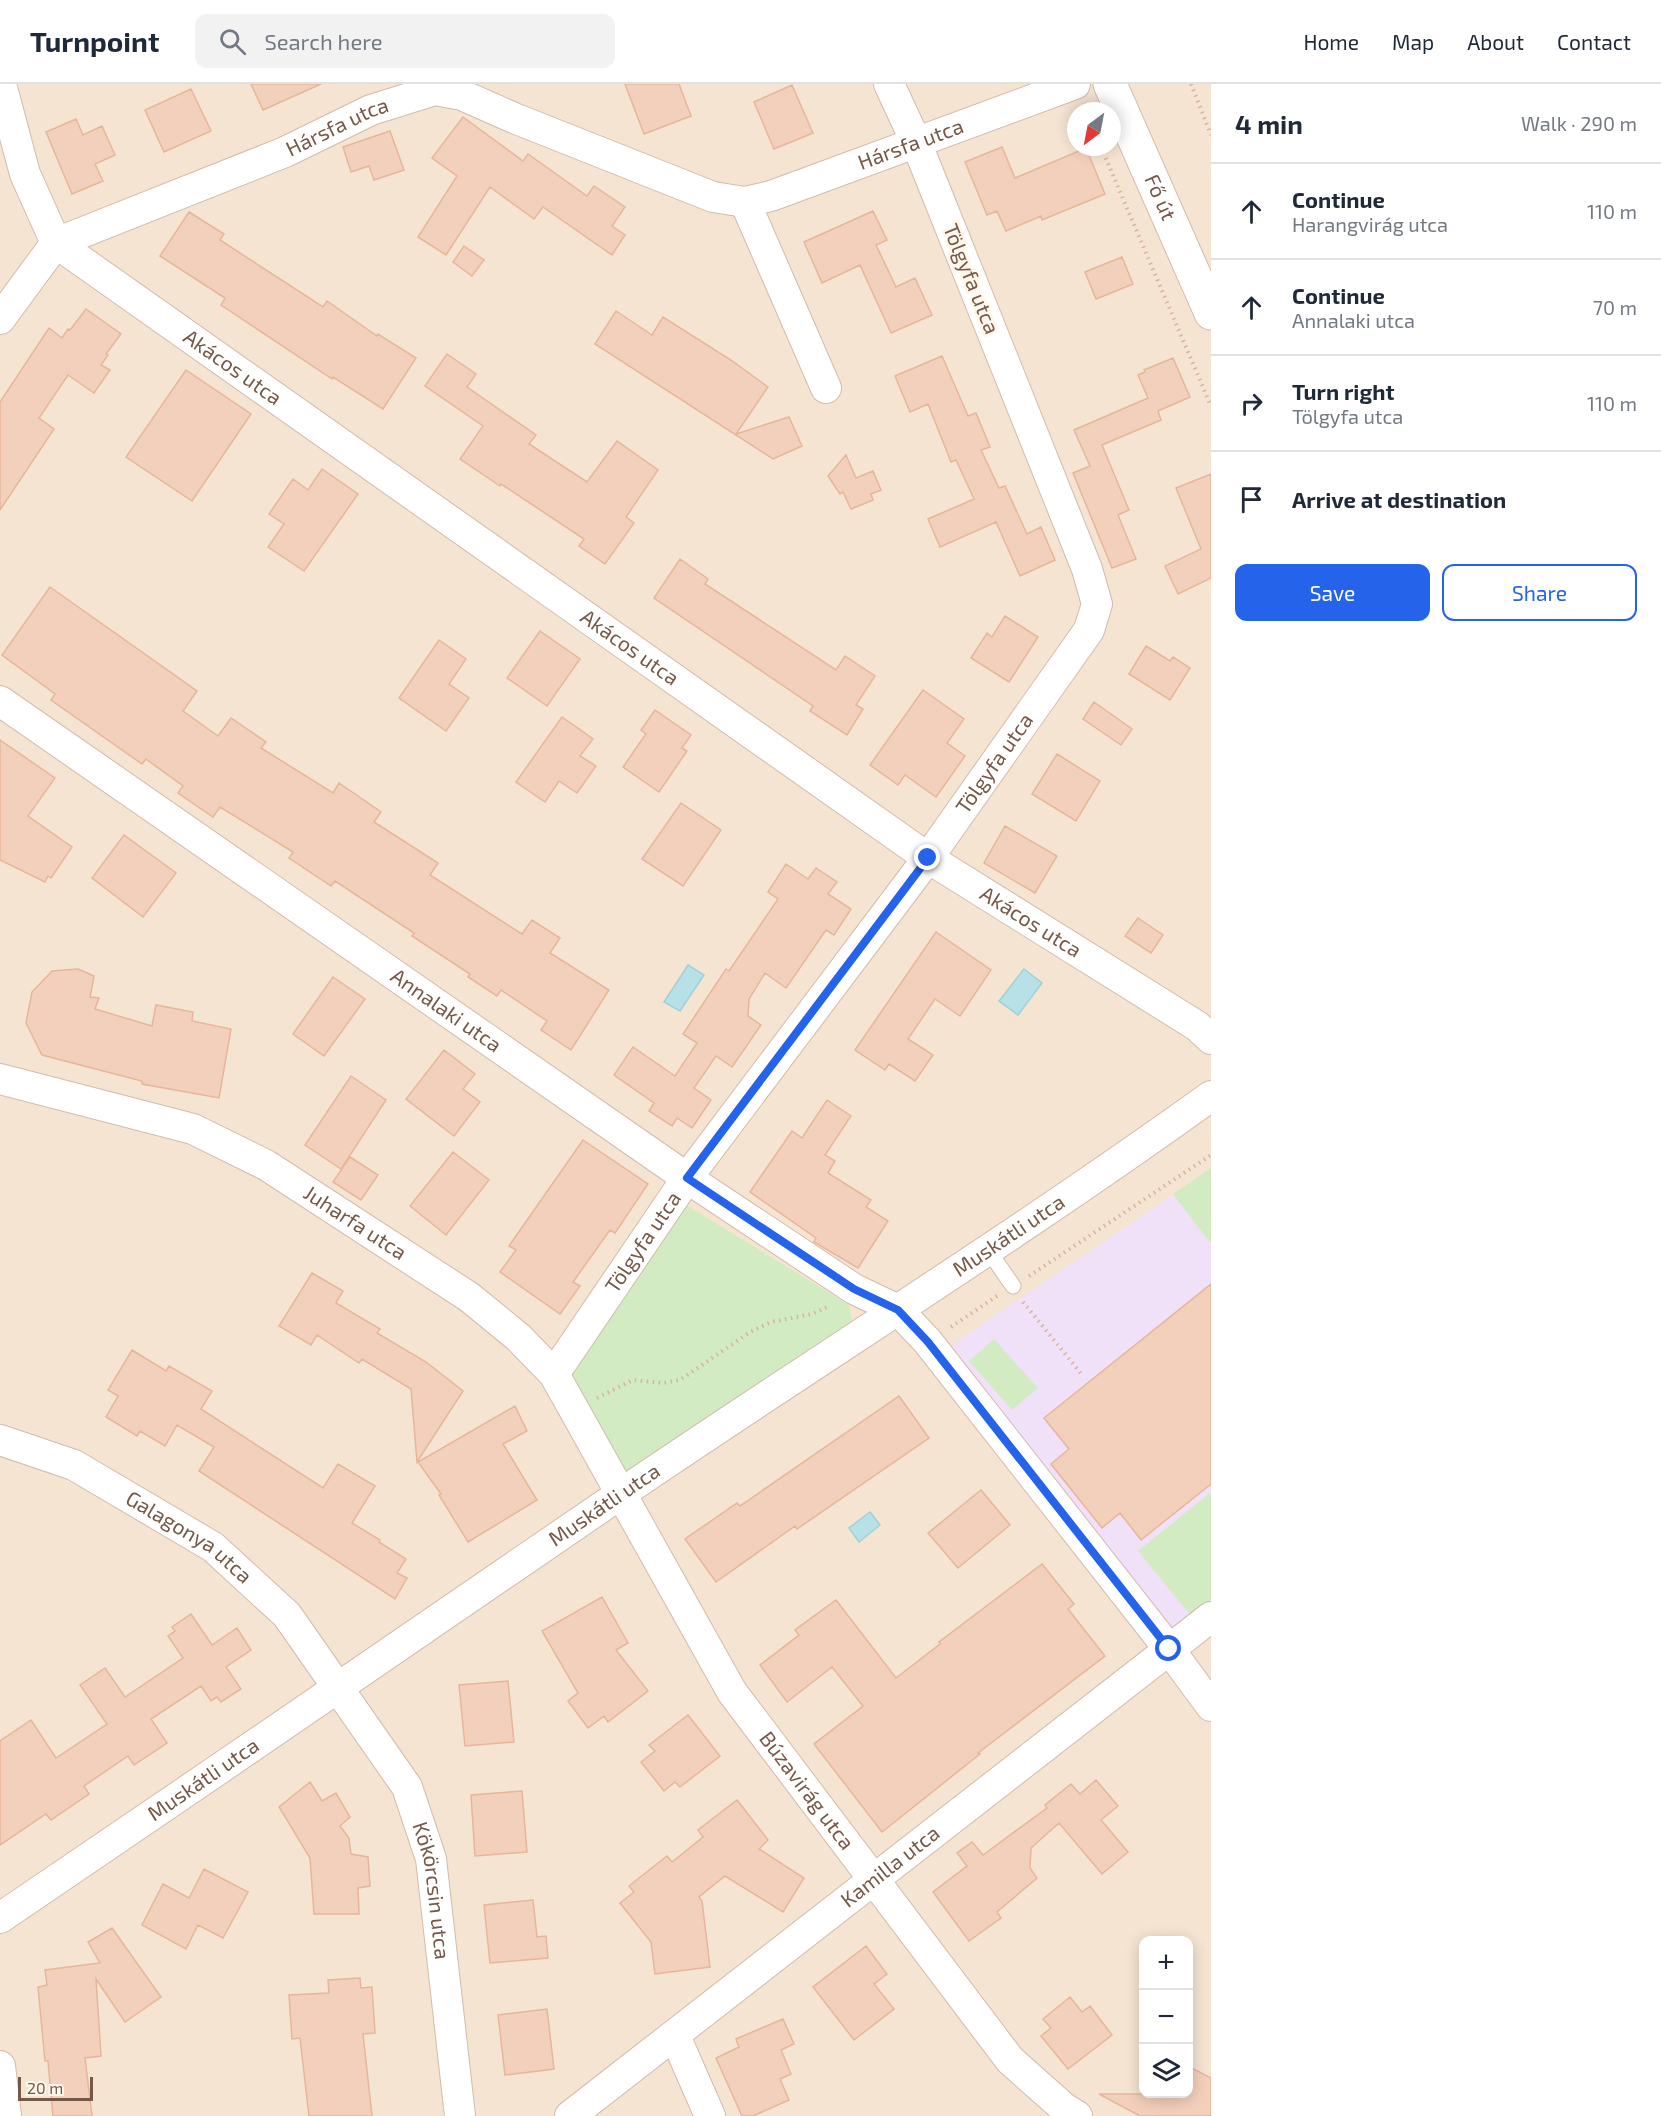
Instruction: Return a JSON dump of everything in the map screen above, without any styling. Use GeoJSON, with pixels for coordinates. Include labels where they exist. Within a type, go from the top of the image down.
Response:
{"type":"FeatureCollection","features":[{"type":"Feature","properties":{"kind":"main road","name":"Fő út"},"geometry":{"type":"LineString","coordinates":[[1110,84],[1211,313]]}},
{"type":"Feature","properties":{"kind":"street"},"geometry":{"type":"LineString","coordinates":[[0,319],[56,243],[12,169],[1,84]]}},
{"type":"Feature","properties":{"kind":"street","name":"Tölgyfa utca"},"geometry":{"type":"LineString","coordinates":[[554,1374],[687,1178],[928,858],[1089,630],[1097,604],[1087,569],[916,142],[889,84]]}},
{"type":"Feature","properties":{"kind":"street","name":"Hársfa utca"},"geometry":{"type":"LineString","coordinates":[[56,243],[285,152],[371,110],[435,90],[462,95],[525,123],[713,197],[745,202],[771,196],[1075,84]]}},
{"type":"Feature","properties":{"kind":"street"},"geometry":{"type":"LineString","coordinates":[[745,202],[826,388]]}},
{"type":"Feature","properties":{"kind":"street","name":"Akácos utca"},"geometry":{"type":"LineString","coordinates":[[56,243],[928,858],[1197,1026],[1211,1039]]}},
{"type":"Feature","properties":{"kind":"street","name":"Annalaki utca"},"geometry":{"type":"LineString","coordinates":[[0,701],[687,1178],[854,1289],[898,1310]]}},
{"type":"Feature","properties":{"kind":"street","name":"Juharfa utca"},"geometry":{"type":"LineString","coordinates":[[0,1078],[193,1129],[266,1165],[469,1297],[518,1337],[554,1374],[620,1494]]}},
{"type":"Feature","properties":{"kind":"street","name":"Muskátli utca"},"geometry":{"type":"LineString","coordinates":[[0,1918],[620,1494],[988,1250],[1211,1096]]}},
{"type":"Feature","properties":{"kind":"street"},"geometry":{"type":"LineString","coordinates":[[898,1310],[928,1342],[1169,1649],[1211,1706]]}},
{"type":"Feature","properties":{"kind":"street","name":"Galagonya utca"},"geometry":{"type":"LineString","coordinates":[[0,1440],[74,1465],[213,1547],[287,1615],[338,1689]]}},
{"type":"Feature","properties":{"kind":"street","name":"Búzavirág utca"},"geometry":{"type":"LineString","coordinates":[[620,1494],[732,1692],[873,1881],[1011,2060],[1064,2108],[1077,2116]]}},
{"type":"Feature","properties":{"kind":"street","name":"Kamilla utca"},"geometry":{"type":"LineString","coordinates":[[570,2116],[1211,1617]]}},
{"type":"Feature","properties":{"kind":"street","name":"Kökörcsin utca"},"geometry":{"type":"LineString","coordinates":[[338,1689],[407,1787],[431,1859],[460,2116]]}},
{"type":"Feature","properties":{"kind":"street"},"geometry":{"type":"LineString","coordinates":[[675,2036],[710,2116]]}},
{"type":"Feature","properties":{"kind":"street"},"geometry":{"type":"LineString","coordinates":[[0,2066],[6,2116]]}},
{"type":"Feature","properties":{"kind":"lane"},"geometry":{"type":"LineString","coordinates":[[988,1250],[1013,1286]]}},
{"type":"Feature","properties":{"kind":"path"},"geometry":{"type":"LineString","coordinates":[[1191,84],[1211,135]]}},
{"type":"Feature","properties":{"kind":"path"},"geometry":{"type":"LineString","coordinates":[[1105,156],[1211,406]]}},
{"type":"Feature","properties":{"kind":"path"},"geometry":{"type":"LineString","coordinates":[[928,1342],[1211,1155]]}},
{"type":"Feature","properties":{"kind":"path"},"geometry":{"type":"LineString","coordinates":[[1013,1286],[1019,1298],[1083,1376]]}},
{"type":"Feature","properties":{"kind":"path"},"geometry":{"type":"LineString","coordinates":[[576,1412],[611,1390],[633,1380],[663,1383],[680,1380],[750,1332],[771,1322],[812,1314],[835,1303],[854,1289]]}},
{"type":"Feature","properties":{"kind":"shaded area"},"geometry":{"type":"Polygon","coordinates":[[[0,84],[1211,84],[1211,2116],[0,2116],[0,84]]]}},
{"type":"Feature","properties":{"kind":"shaded area"},"geometry":{"type":"Polygon","coordinates":[[[1211,1169],[1211,1600],[1174,1631],[947,1348],[1211,1169]]]}},
{"type":"Feature","properties":{"kind":"green space"},"geometry":{"type":"Polygon","coordinates":[[[1211,1168],[1211,1244],[1173,1194],[1211,1168]]]}},
{"type":"Feature","properties":{"kind":"green space"},"geometry":{"type":"Polygon","coordinates":[[[683,1203],[849,1305],[853,1329],[626,1478],[569,1373],[683,1203]]]}},
{"type":"Feature","properties":{"kind":"green space"},"geometry":{"type":"Polygon","coordinates":[[[994,1339],[1038,1388],[1012,1410],[969,1361],[994,1339]]]}},
{"type":"Feature","properties":{"kind":"green space"},"geometry":{"type":"Polygon","coordinates":[[[1211,1492],[1211,1600],[1191,1616],[1138,1551],[1211,1492]]]}},
{"type":"Feature","properties":{"kind":"water"},"geometry":{"type":"Polygon","coordinates":[[[688,965],[704,975],[680,1011],[664,1002],[688,965]]]}},
{"type":"Feature","properties":{"kind":"water"},"geometry":{"type":"Polygon","coordinates":[[[1024,969],[1042,983],[1018,1015],[999,1001],[1024,969]]]}},
{"type":"Feature","properties":{"kind":"water"},"geometry":{"type":"Polygon","coordinates":[[[870,1512],[880,1525],[859,1542],[849,1528],[870,1512]]]}},
{"type":"Feature","properties":{"kind":"building"},"geometry":{"type":"Polygon","coordinates":[[[251,84],[321,84],[263,110],[251,84]]]}},
{"type":"Feature","properties":{"kind":"building"},"geometry":{"type":"Polygon","coordinates":[[[625,84],[679,84],[691,116],[644,134],[625,84]]]}},
{"type":"Feature","properties":{"kind":"building"},"geometry":{"type":"Polygon","coordinates":[[[792,85],[813,133],[774,149],[754,102],[792,85]]]}},
{"type":"Feature","properties":{"kind":"building"},"geometry":{"type":"Polygon","coordinates":[[[191,89],[211,131],[164,152],[145,110],[191,89]]]}},
{"type":"Feature","properties":{"kind":"building"},"geometry":{"type":"Polygon","coordinates":[[[463,117],[523,161],[528,154],[587,196],[594,186],[625,207],[612,226],[625,235],[612,255],[543,207],[534,219],[490,187],[446,255],[418,237],[457,176],[432,158],[463,117]]]}},
{"type":"Feature","properties":{"kind":"building"},"geometry":{"type":"Polygon","coordinates":[[[76,119],[83,135],[102,126],[115,155],[95,164],[103,181],[72,194],[46,132],[76,119]]]}},
{"type":"Feature","properties":{"kind":"building"},"geometry":{"type":"Polygon","coordinates":[[[390,131],[404,170],[374,180],[369,166],[351,172],[343,147],[390,131]]]}},
{"type":"Feature","properties":{"kind":"building"},"geometry":{"type":"Polygon","coordinates":[[[1002,147],[1015,178],[1067,156],[1089,156],[1105,194],[1042,220],[1041,216],[1006,231],[997,211],[987,215],[965,162],[1002,147]]]}},
{"type":"Feature","properties":{"kind":"building"},"geometry":{"type":"Polygon","coordinates":[[[873,211],[887,240],[876,245],[896,287],[915,278],[932,315],[891,333],[860,265],[822,283],[804,242],[873,211]]]}},
{"type":"Feature","properties":{"kind":"building"},"geometry":{"type":"Polygon","coordinates":[[[189,212],[224,234],[220,240],[323,307],[327,301],[377,336],[378,334],[416,358],[383,409],[333,377],[332,379],[221,305],[225,298],[160,256],[189,212]]]}},
{"type":"Feature","properties":{"kind":"building"},"geometry":{"type":"Polygon","coordinates":[[[464,246],[484,260],[472,276],[453,262],[464,246]]]}},
{"type":"Feature","properties":{"kind":"building"},"geometry":{"type":"Polygon","coordinates":[[[1122,257],[1133,284],[1096,299],[1085,272],[1122,257]]]}},
{"type":"Feature","properties":{"kind":"building"},"geometry":{"type":"Polygon","coordinates":[[[86,309],[121,334],[101,365],[110,370],[94,393],[68,375],[39,418],[54,429],[0,510],[0,402],[49,328],[62,338],[86,309]]]}},
{"type":"Feature","properties":{"kind":"building"},"geometry":{"type":"Polygon","coordinates":[[[616,311],[652,335],[663,317],[731,360],[768,387],[736,434],[789,417],[802,446],[773,459],[595,344],[616,311]]]}},
{"type":"Feature","properties":{"kind":"building"},"geometry":{"type":"Polygon","coordinates":[[[447,354],[476,374],[467,387],[536,435],[529,444],[587,482],[617,441],[658,470],[626,517],[634,523],[605,564],[579,546],[584,539],[460,459],[483,426],[425,386],[447,354]]]}},
{"type":"Feature","properties":{"kind":"building"},"geometry":{"type":"Polygon","coordinates":[[[942,356],[968,416],[976,413],[990,447],[981,450],[999,488],[1005,486],[1027,534],[1041,527],[1055,560],[1020,576],[996,522],[940,547],[928,519],[974,499],[956,460],[951,462],[928,404],[910,412],[895,376],[942,356]]]}},
{"type":"Feature","properties":{"kind":"building"},"geometry":{"type":"Polygon","coordinates":[[[1173,358],[1190,397],[1158,411],[1161,420],[1102,445],[1129,510],[1118,515],[1136,559],[1112,568],[1073,473],[1090,466],[1074,430],[1148,398],[1138,375],[1145,372],[1144,370],[1173,358]]]}},
{"type":"Feature","properties":{"kind":"building"},"geometry":{"type":"Polygon","coordinates":[[[186,370],[251,414],[192,501],[126,457],[186,370]]]}},
{"type":"Feature","properties":{"kind":"building"},"geometry":{"type":"Polygon","coordinates":[[[846,455],[856,478],[873,471],[881,490],[871,494],[873,500],[851,509],[843,492],[840,494],[828,476],[846,455]]]}},
{"type":"Feature","properties":{"kind":"building"},"geometry":{"type":"Polygon","coordinates":[[[322,469],[358,494],[304,571],[268,547],[284,524],[269,514],[293,479],[308,490],[322,469]]]}},
{"type":"Feature","properties":{"kind":"building"},"geometry":{"type":"Polygon","coordinates":[[[1211,474],[1211,578],[1178,594],[1165,566],[1201,549],[1176,488],[1211,474]]]}},
{"type":"Feature","properties":{"kind":"building"},"geometry":{"type":"Polygon","coordinates":[[[680,559],[708,579],[705,584],[836,670],[845,656],[875,676],[856,705],[863,709],[847,735],[810,711],[813,706],[654,598],[680,559]]]}},
{"type":"Feature","properties":{"kind":"building"},"geometry":{"type":"Polygon","coordinates":[[[50,587],[197,691],[183,711],[218,736],[231,718],[266,742],[261,748],[333,793],[339,783],[381,812],[374,822],[438,863],[430,875],[522,934],[532,920],[560,938],[550,953],[609,990],[571,1050],[541,1030],[547,1021],[501,990],[497,996],[468,977],[470,974],[412,936],[414,933],[335,881],[331,886],[289,858],[293,852],[220,807],[213,817],[178,793],[183,786],[146,759],[142,764],[51,700],[55,694],[2,655],[50,587]]]}},
{"type":"Feature","properties":{"kind":"building"},"geometry":{"type":"Polygon","coordinates":[[[1005,616],[1038,637],[1009,682],[971,658],[987,633],[992,637],[1005,616]]]}},
{"type":"Feature","properties":{"kind":"building"},"geometry":{"type":"Polygon","coordinates":[[[540,631],[580,659],[547,706],[507,678],[540,631]]]}},
{"type":"Feature","properties":{"kind":"building"},"geometry":{"type":"Polygon","coordinates":[[[439,640],[466,659],[449,684],[469,698],[446,731],[399,698],[439,640]]]}},
{"type":"Feature","properties":{"kind":"building"},"geometry":{"type":"Polygon","coordinates":[[[1146,646],[1170,661],[1173,657],[1190,668],[1170,700],[1129,674],[1146,646]]]}},
{"type":"Feature","properties":{"kind":"building"},"geometry":{"type":"Polygon","coordinates":[[[923,690],[964,719],[947,743],[965,756],[936,797],[905,775],[898,785],[870,765],[923,690]]]}},
{"type":"Feature","properties":{"kind":"building"},"geometry":{"type":"Polygon","coordinates":[[[1094,702],[1132,729],[1121,745],[1083,719],[1094,702]]]}},
{"type":"Feature","properties":{"kind":"building"},"geometry":{"type":"Polygon","coordinates":[[[655,710],[691,735],[682,748],[687,751],[659,792],[623,767],[646,734],[641,730],[655,710]]]}},
{"type":"Feature","properties":{"kind":"building"},"geometry":{"type":"Polygon","coordinates":[[[562,717],[593,739],[580,756],[596,766],[577,793],[559,781],[545,802],[516,782],[562,717]]]}},
{"type":"Feature","properties":{"kind":"building"},"geometry":{"type":"Polygon","coordinates":[[[0,740],[55,778],[28,816],[72,847],[51,878],[48,876],[45,882],[0,860],[0,740]]]}},
{"type":"Feature","properties":{"kind":"building"},"geometry":{"type":"Polygon","coordinates":[[[1057,754],[1100,781],[1076,821],[1032,794],[1057,754]]]}},
{"type":"Feature","properties":{"kind":"building"},"geometry":{"type":"Polygon","coordinates":[[[681,803],[721,830],[683,886],[642,859],[681,803]]]}},
{"type":"Feature","properties":{"kind":"building"},"geometry":{"type":"Polygon","coordinates":[[[1005,826],[1057,856],[1035,893],[984,863],[1005,826]]]}},
{"type":"Feature","properties":{"kind":"building"},"geometry":{"type":"Polygon","coordinates":[[[124,835],[176,873],[143,917],[92,878],[124,835]]]}},
{"type":"Feature","properties":{"kind":"building"},"geometry":{"type":"Polygon","coordinates":[[[786,864],[808,879],[816,868],[837,882],[828,894],[851,909],[834,935],[826,930],[786,988],[765,973],[749,999],[748,1016],[761,1025],[732,1067],[716,1056],[694,1088],[711,1100],[692,1128],[677,1118],[672,1126],[649,1111],[654,1103],[614,1075],[633,1047],[675,1076],[697,1043],[683,1034],[726,969],[729,971],[778,899],[768,892],[786,864]]]}},
{"type":"Feature","properties":{"kind":"building"},"geometry":{"type":"Polygon","coordinates":[[[1138,918],[1163,935],[1151,953],[1125,936],[1138,918]]]}},
{"type":"Feature","properties":{"kind":"building"},"geometry":{"type":"Polygon","coordinates":[[[936,932],[991,970],[960,1016],[935,999],[908,1039],[933,1055],[915,1081],[889,1064],[885,1070],[855,1050],[936,932]]]}},
{"type":"Feature","properties":{"kind":"building"},"geometry":{"type":"Polygon","coordinates":[[[78,969],[94,976],[90,997],[99,998],[95,1009],[152,1026],[156,1005],[193,1012],[192,1021],[231,1029],[219,1098],[142,1084],[142,1081],[42,1055],[26,1023],[32,992],[52,971],[78,969]]]}},
{"type":"Feature","properties":{"kind":"building"},"geometry":{"type":"Polygon","coordinates":[[[333,977],[365,999],[324,1056],[293,1034],[333,977]]]}},
{"type":"Feature","properties":{"kind":"building"},"geometry":{"type":"Polygon","coordinates":[[[444,1050],[475,1074],[463,1089],[480,1102],[454,1136],[406,1099],[444,1050]]]}},
{"type":"Feature","properties":{"kind":"building"},"geometry":{"type":"Polygon","coordinates":[[[351,1076],[386,1100],[341,1169],[305,1145],[351,1076]]]}},
{"type":"Feature","properties":{"kind":"building"},"geometry":{"type":"Polygon","coordinates":[[[827,1100],[851,1116],[825,1155],[835,1161],[828,1173],[871,1200],[866,1207],[888,1221],[858,1268],[814,1242],[816,1238],[750,1192],[792,1131],[802,1138],[827,1100]]]}},
{"type":"Feature","properties":{"kind":"building"},"geometry":{"type":"Polygon","coordinates":[[[583,1140],[648,1184],[615,1233],[610,1230],[573,1282],[580,1286],[560,1314],[500,1272],[516,1250],[509,1246],[583,1140]]]}},
{"type":"Feature","properties":{"kind":"building"},"geometry":{"type":"Polygon","coordinates":[[[453,1152],[489,1180],[446,1235],[410,1206],[453,1152]]]}},
{"type":"Feature","properties":{"kind":"building"},"geometry":{"type":"Polygon","coordinates":[[[350,1157],[378,1175],[361,1200],[333,1182],[350,1157]]]}},
{"type":"Feature","properties":{"kind":"building"},"geometry":{"type":"Polygon","coordinates":[[[312,1273],[343,1291],[336,1303],[380,1329],[377,1333],[426,1362],[463,1391],[417,1462],[411,1389],[362,1359],[359,1363],[317,1335],[311,1345],[279,1326],[312,1273]]]}},
{"type":"Feature","properties":{"kind":"building"},"geometry":{"type":"Polygon","coordinates":[[[1211,1284],[1211,1484],[1141,1540],[1120,1513],[1102,1528],[1051,1464],[1069,1449],[1044,1418],[1211,1284]]]}},
{"type":"Feature","properties":{"kind":"building"},"geometry":{"type":"Polygon","coordinates":[[[132,1350],[166,1371],[169,1366],[212,1391],[201,1409],[323,1488],[338,1464],[375,1486],[352,1523],[406,1559],[397,1573],[407,1578],[395,1599],[199,1471],[214,1447],[177,1425],[165,1446],[140,1431],[137,1436],[106,1417],[118,1396],[108,1390],[132,1350]]]}},
{"type":"Feature","properties":{"kind":"building"},"geometry":{"type":"Polygon","coordinates":[[[899,1396],[929,1438],[797,1529],[795,1526],[716,1582],[685,1539],[737,1503],[740,1506],[899,1396]]]}},
{"type":"Feature","properties":{"kind":"building"},"geometry":{"type":"Polygon","coordinates":[[[515,1406],[527,1431],[503,1444],[537,1500],[468,1542],[439,1495],[441,1494],[418,1462],[515,1406]]]}},
{"type":"Feature","properties":{"kind":"building"},"geometry":{"type":"Polygon","coordinates":[[[981,1490],[1010,1525],[958,1568],[928,1533],[981,1490]]]}},
{"type":"Feature","properties":{"kind":"building"},"geometry":{"type":"Polygon","coordinates":[[[1042,1564],[1074,1604],[1068,1609],[1105,1656],[978,1753],[980,1754],[882,1832],[814,1744],[863,1706],[832,1667],[787,1702],[760,1665],[799,1635],[795,1630],[836,1600],[896,1678],[940,1644],[939,1642],[1042,1564]]]}},
{"type":"Feature","properties":{"kind":"building"},"geometry":{"type":"Polygon","coordinates":[[[602,1597],[628,1643],[616,1650],[648,1691],[608,1722],[604,1716],[588,1728],[568,1701],[578,1693],[542,1631],[602,1597]]]}},
{"type":"Feature","properties":{"kind":"building"},"geometry":{"type":"Polygon","coordinates":[[[191,1614],[212,1645],[237,1628],[251,1650],[226,1667],[241,1689],[221,1702],[217,1697],[211,1701],[201,1686],[151,1719],[167,1743],[134,1765],[128,1756],[84,1786],[89,1794],[51,1820],[46,1814],[0,1845],[0,1741],[31,1720],[56,1758],[107,1724],[80,1685],[105,1668],[125,1697],[183,1658],[168,1636],[175,1631],[172,1627],[191,1614]]]}},
{"type":"Feature","properties":{"kind":"building"},"geometry":{"type":"Polygon","coordinates":[[[508,1681],[514,1742],[465,1746],[459,1685],[508,1681]]]}},
{"type":"Feature","properties":{"kind":"building"},"geometry":{"type":"Polygon","coordinates":[[[688,1715],[720,1756],[680,1787],[675,1782],[664,1791],[641,1762],[655,1751],[649,1745],[688,1715]]]}},
{"type":"Feature","properties":{"kind":"building"},"geometry":{"type":"Polygon","coordinates":[[[1096,1780],[1118,1806],[1101,1820],[1128,1852],[1102,1874],[1059,1823],[1031,1848],[1030,1868],[1037,1878],[997,1912],[1001,1918],[969,1941],[933,1892],[967,1866],[957,1853],[972,1842],[983,1855],[1047,1808],[1045,1805],[1071,1784],[1080,1794],[1096,1780]]]}},
{"type":"Feature","properties":{"kind":"building"},"geometry":{"type":"Polygon","coordinates":[[[310,1782],[322,1801],[336,1793],[350,1817],[340,1826],[349,1838],[351,1854],[368,1857],[370,1886],[358,1888],[359,1914],[314,1914],[310,1858],[279,1807],[310,1782]]]}},
{"type":"Feature","properties":{"kind":"building"},"geometry":{"type":"Polygon","coordinates":[[[522,1791],[527,1852],[475,1856],[471,1795],[522,1791]]]}},
{"type":"Feature","properties":{"kind":"building"},"geometry":{"type":"Polygon","coordinates":[[[737,1800],[768,1840],[759,1849],[804,1878],[783,1912],[725,1876],[699,1897],[702,1901],[710,1967],[655,1974],[651,1942],[620,1903],[634,1892],[629,1886],[667,1856],[672,1862],[703,1837],[698,1830],[737,1800]]]}},
{"type":"Feature","properties":{"kind":"building"},"geometry":{"type":"Polygon","coordinates":[[[204,1869],[248,1892],[223,1938],[198,1925],[186,1949],[142,1925],[163,1884],[189,1898],[204,1869]]]}},
{"type":"Feature","properties":{"kind":"building"},"geometry":{"type":"Polygon","coordinates":[[[533,1900],[537,1937],[546,1936],[548,1958],[490,1963],[484,1905],[533,1900]]]}},
{"type":"Feature","properties":{"kind":"building"},"geometry":{"type":"Polygon","coordinates":[[[112,1928],[161,1997],[125,2022],[96,1979],[101,2056],[85,2058],[92,2116],[53,2116],[38,1987],[47,1985],[45,1970],[100,1963],[88,1942],[112,1928]]]}},
{"type":"Feature","properties":{"kind":"building"},"geometry":{"type":"Polygon","coordinates":[[[866,1946],[887,1974],[874,1984],[894,2009],[854,2040],[813,1987],[866,1946]]]}},
{"type":"Feature","properties":{"kind":"building"},"geometry":{"type":"Polygon","coordinates":[[[360,1978],[361,1988],[372,1987],[375,2033],[363,2034],[372,2116],[309,2116],[300,2038],[292,2039],[289,1995],[329,1993],[328,1980],[360,1978]]]}},
{"type":"Feature","properties":{"kind":"building"},"geometry":{"type":"Polygon","coordinates":[[[1070,1997],[1082,2012],[1090,2006],[1112,2035],[1068,2069],[1041,2036],[1051,2028],[1043,2019],[1070,1997]]]}},
{"type":"Feature","properties":{"kind":"building"},"geometry":{"type":"Polygon","coordinates":[[[547,2009],[554,2069],[505,2075],[498,2015],[547,2009]]]}},
{"type":"Feature","properties":{"kind":"building"},"geometry":{"type":"Polygon","coordinates":[[[783,2019],[794,2044],[781,2050],[791,2074],[780,2079],[789,2100],[753,2116],[742,2116],[716,2058],[739,2047],[736,2039],[783,2019]]]}},
{"type":"Feature","properties":{"kind":"building"},"geometry":{"type":"Polygon","coordinates":[[[1193,2069],[1211,2078],[1211,2116],[1140,2116],[1099,2094],[1139,2094],[1139,2098],[1193,2098],[1193,2069]]]}},
{"type":"Feature","properties":{"kind":"route"},"geometry":{"type":"LineString","coordinates":[[928,858],[687,1178],[854,1289],[898,1310],[928,1342],[1169,1649]]}}]}
